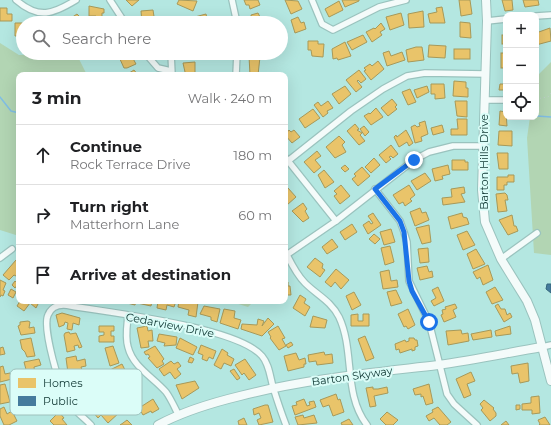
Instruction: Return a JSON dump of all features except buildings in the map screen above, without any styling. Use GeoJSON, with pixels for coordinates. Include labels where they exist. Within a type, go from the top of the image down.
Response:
{"type":"FeatureCollection","features":[{"type":"Feature","properties":{"kind":"street"},"geometry":{"type":"LineString","coordinates":[[16,0],[27,8],[40,14],[60,10],[76,0]]}},
{"type":"Feature","properties":{"kind":"street"},"geometry":{"type":"LineString","coordinates":[[110,0],[120,16]]}},
{"type":"Feature","properties":{"kind":"street"},"geometry":{"type":"LineString","coordinates":[[232,0],[235,16]]}},
{"type":"Feature","properties":{"kind":"street"},"geometry":{"type":"LineString","coordinates":[[312,0],[322,24],[334,30],[379,7],[406,0]]}},
{"type":"Feature","properties":{"kind":"street","name":"Barton Hills Drive"},"geometry":{"type":"LineString","coordinates":[[486,0],[486,74],[482,190],[485,222],[501,259],[527,301],[535,320],[551,381]]}},
{"type":"Feature","properties":{"kind":"street"},"geometry":{"type":"LineString","coordinates":[[539,16],[551,15]]}},
{"type":"Feature","properties":{"kind":"street"},"geometry":{"type":"LineString","coordinates":[[487,20],[503,19]]}},
{"type":"Feature","properties":{"kind":"street"},"geometry":{"type":"LineString","coordinates":[[151,60],[158,68],[169,72]]}},
{"type":"Feature","properties":{"kind":"street"},"geometry":{"type":"LineString","coordinates":[[171,60],[172,72]]}},
{"type":"Feature","properties":{"kind":"street"},"geometry":{"type":"LineString","coordinates":[[236,72],[237,60]]}},
{"type":"Feature","properties":{"kind":"street"},"geometry":{"type":"LineString","coordinates":[[288,158],[383,88],[407,76],[425,73],[486,74]]}},
{"type":"Feature","properties":{"kind":"street"},"geometry":{"type":"LineString","coordinates":[[485,100],[503,100]]}},
{"type":"Feature","properties":{"kind":"street"},"geometry":{"type":"LineString","coordinates":[[288,254],[336,220],[414,160],[429,152],[453,146],[483,146]]}},
{"type":"Feature","properties":{"kind":"street"},"geometry":{"type":"LineString","coordinates":[[288,161],[336,220]]}},
{"type":"Feature","properties":{"kind":"street"},"geometry":{"type":"LineString","coordinates":[[375,189],[400,221],[404,232],[409,281],[412,291],[429,322],[447,394],[454,404],[477,425]]}},
{"type":"Feature","properties":{"kind":"street"},"geometry":{"type":"LineString","coordinates":[[501,259],[537,233]]}},
{"type":"Feature","properties":{"kind":"street"},"geometry":{"type":"LineString","coordinates":[[0,258],[12,249]]}},
{"type":"Feature","properties":{"kind":"street"},"geometry":{"type":"LineString","coordinates":[[288,259],[293,269],[305,284],[322,296],[333,307],[339,317],[344,331],[355,403],[367,425]]}},
{"type":"Feature","properties":{"kind":"street","name":"Cedarview Drive"},"geometry":{"type":"LineString","coordinates":[[56,369],[46,324],[50,311],[56,306],[64,305],[182,324],[244,343],[254,348],[263,357],[268,367],[273,388],[286,425]]}},
{"type":"Feature","properties":{"kind":"street"},"geometry":{"type":"LineString","coordinates":[[128,316],[126,337],[128,348],[133,358],[165,392],[178,414]]}},
{"type":"Feature","properties":{"kind":"street","name":"Barton Skyway"},"geometry":{"type":"LineString","coordinates":[[158,425],[178,414],[200,406],[273,388],[350,375],[440,364],[551,345]]}},
{"type":"Feature","properties":{"kind":"street","name":"Cedarview Drive"},"geometry":{"type":"LineString","coordinates":[[81,415],[91,425]]}},
{"type":"Feature","properties":{"kind":"path"},"geometry":{"type":"LineString","coordinates":[[539,98],[548,97],[551,93]]}},
{"type":"Feature","properties":{"kind":"green space"},"geometry":{"type":"Polygon","coordinates":[[[0,43],[16,53],[16,60],[80,60],[86,72],[16,72],[16,235],[0,230],[0,43]]]}},
{"type":"Feature","properties":{"kind":"green space"},"geometry":{"type":"Polygon","coordinates":[[[551,62],[551,255],[534,253],[527,138],[530,120],[539,120],[539,74],[551,62]]]}},
{"type":"Feature","properties":{"kind":"green space"},"geometry":{"type":"Polygon","coordinates":[[[238,304],[251,304],[248,307],[238,304]]]}},
{"type":"Feature","properties":{"kind":"waterway"},"geometry":{"type":"LineString","coordinates":[[0,97],[11,111],[16,112]]}},
{"type":"Feature","properties":{"kind":"waterway"},"geometry":{"type":"LineString","coordinates":[[539,116],[551,117]]}},
{"type":"Feature","properties":{"kind":"route"},"geometry":{"type":"LineString","coordinates":[[414,160],[375,189],[400,221],[407,242],[406,256],[409,281],[412,291],[429,322]]}}]}
